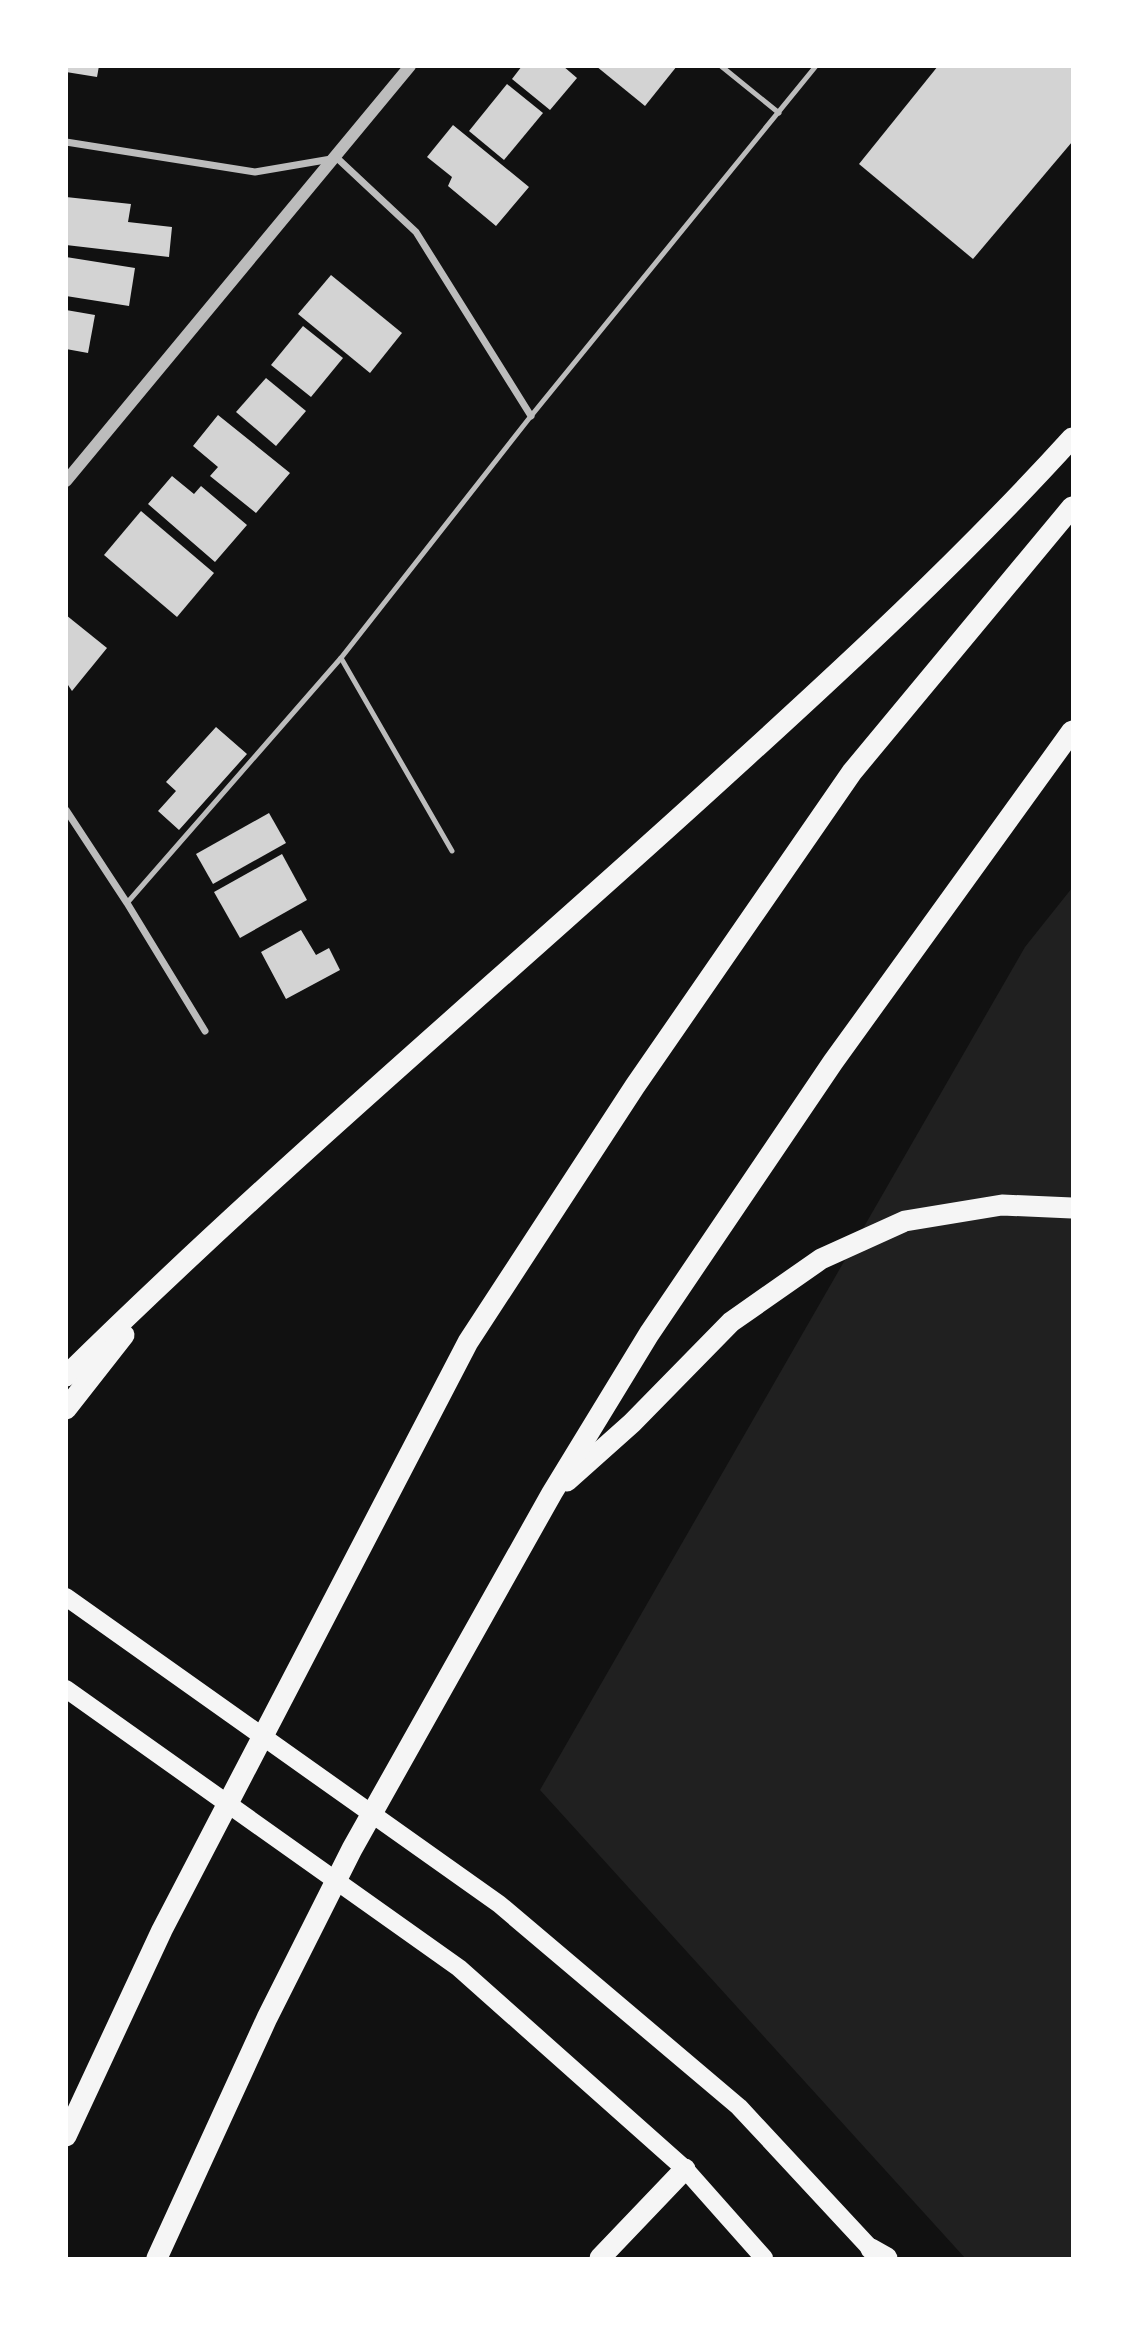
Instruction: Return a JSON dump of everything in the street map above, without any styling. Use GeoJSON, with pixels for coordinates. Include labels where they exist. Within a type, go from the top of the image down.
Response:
{"type":"FeatureCollection","features":[{"type":"Feature","properties":{"kind":"highway"},"geometry":{"type":"LineString","coordinates":[[66,1376],[174,1269],[857,656],[1073,438]]}},
{"type":"Feature","properties":{"kind":"highway"},"geometry":{"type":"LineString","coordinates":[[66,2136],[162,1930],[468,1342],[635,1086],[852,772],[1073,507]]}},
{"type":"Feature","properties":{"kind":"highway"},"geometry":{"type":"LineString","coordinates":[[157,2259],[267,2018],[352,1849],[552,1493],[649,1334],[834,1062],[1073,731]]}},
{"type":"Feature","properties":{"kind":"highway"},"geometry":{"type":"LineString","coordinates":[[552,1493],[632,1423],[731,1322],[821,1259],[905,1222],[1002,1205],[1073,1208]]}},
{"type":"Feature","properties":{"kind":"highway"},"geometry":{"type":"LineString","coordinates":[[66,1409],[174,1269]]}},
{"type":"Feature","properties":{"kind":"highway"},"geometry":{"type":"LineString","coordinates":[[600,2259],[684,2169]]}},
{"type":"Feature","properties":{"kind":"main road"},"geometry":{"type":"LineString","coordinates":[[66,1597],[499,1904],[739,2107],[879,2254]]}},
{"type":"Feature","properties":{"kind":"main road"},"geometry":{"type":"LineString","coordinates":[[66,1689],[458,1968],[684,2169],[764,2259]]}},
{"type":"Feature","properties":{"kind":"street"},"geometry":{"type":"LineString","coordinates":[[66,481],[337,158],[410,66]]}},
{"type":"Feature","properties":{"kind":"street"},"geometry":{"type":"LineString","coordinates":[[66,142],[255,172],[337,158]]}},
{"type":"Feature","properties":{"kind":"street"},"geometry":{"type":"LineString","coordinates":[[337,158],[416,233],[531,416]]}},
{"type":"Feature","properties":{"kind":"street"},"geometry":{"type":"LineString","coordinates":[[66,810],[127,903],[205,1031]]}},
{"type":"Feature","properties":{"kind":"lane"},"geometry":{"type":"LineString","coordinates":[[721,66],[779,113]]}},
{"type":"Feature","properties":{"kind":"lane"},"geometry":{"type":"LineString","coordinates":[[127,903],[341,659],[531,416],[816,66]]}},
{"type":"Feature","properties":{"kind":"lane"},"geometry":{"type":"LineString","coordinates":[[341,659],[452,851]]}},
{"type":"Feature","properties":{"kind":"shaded area"},"geometry":{"type":"Polygon","coordinates":[[[1072,888],[1072,2258],[965,2258],[540,1790],[1025,947],[1072,888]]]}},
{"type":"Feature","properties":{"kind":"building"},"geometry":{"type":"Polygon","coordinates":[[[66,66],[99,66],[97,77],[66,72],[66,66]]]}},
{"type":"Feature","properties":{"kind":"building"},"geometry":{"type":"Polygon","coordinates":[[[522,66],[563,66],[577,78],[550,110],[512,79],[522,66]]]}},
{"type":"Feature","properties":{"kind":"building"},"geometry":{"type":"Polygon","coordinates":[[[596,66],[677,66],[645,106],[596,66]]]}},
{"type":"Feature","properties":{"kind":"building"},"geometry":{"type":"Polygon","coordinates":[[[938,66],[1072,66],[1072,142],[973,259],[859,164],[938,66]]]}},
{"type":"Feature","properties":{"kind":"building"},"geometry":{"type":"Polygon","coordinates":[[[507,84],[543,113],[504,160],[469,131],[507,84]]]}},
{"type":"Feature","properties":{"kind":"building"},"geometry":{"type":"Polygon","coordinates":[[[453,125],[529,187],[496,226],[448,186],[452,177],[427,157],[453,125]]]}},
{"type":"Feature","properties":{"kind":"building"},"geometry":{"type":"Polygon","coordinates":[[[66,197],[131,204],[128,222],[172,227],[169,257],[66,245],[66,197]]]}},
{"type":"Feature","properties":{"kind":"building"},"geometry":{"type":"Polygon","coordinates":[[[66,257],[135,268],[129,306],[66,296],[66,257]]]}},
{"type":"Feature","properties":{"kind":"building"},"geometry":{"type":"Polygon","coordinates":[[[331,275],[402,333],[370,373],[298,314],[331,275]]]}},
{"type":"Feature","properties":{"kind":"building"},"geometry":{"type":"Polygon","coordinates":[[[66,310],[95,315],[88,353],[66,349],[66,310]]]}},
{"type":"Feature","properties":{"kind":"building"},"geometry":{"type":"Polygon","coordinates":[[[303,326],[343,358],[311,397],[271,365],[303,326]]]}},
{"type":"Feature","properties":{"kind":"building"},"geometry":{"type":"Polygon","coordinates":[[[266,378],[306,411],[276,446],[236,412],[266,378]]]}},
{"type":"Feature","properties":{"kind":"building"},"geometry":{"type":"Polygon","coordinates":[[[218,415],[290,473],[256,513],[210,476],[218,467],[193,446],[218,415]]]}},
{"type":"Feature","properties":{"kind":"building"},"geometry":{"type":"Polygon","coordinates":[[[172,476],[194,494],[201,486],[247,525],[215,562],[148,504],[172,476]]]}},
{"type":"Feature","properties":{"kind":"building"},"geometry":{"type":"Polygon","coordinates":[[[141,511],[214,573],[177,617],[104,555],[141,511]]]}},
{"type":"Feature","properties":{"kind":"building"},"geometry":{"type":"Polygon","coordinates":[[[66,615],[107,648],[72,691],[66,682],[66,615]]]}},
{"type":"Feature","properties":{"kind":"building"},"geometry":{"type":"Polygon","coordinates":[[[216,727],[247,754],[179,830],[158,811],[176,791],[166,782],[216,727]]]}},
{"type":"Feature","properties":{"kind":"building"},"geometry":{"type":"Polygon","coordinates":[[[269,813],[286,843],[213,884],[196,854],[269,813]]]}},
{"type":"Feature","properties":{"kind":"building"},"geometry":{"type":"Polygon","coordinates":[[[282,854],[307,900],[240,938],[214,892],[282,854]]]}},
{"type":"Feature","properties":{"kind":"building"},"geometry":{"type":"Polygon","coordinates":[[[301,930],[316,955],[329,948],[340,970],[286,999],[261,952],[301,930]]]}}]}
